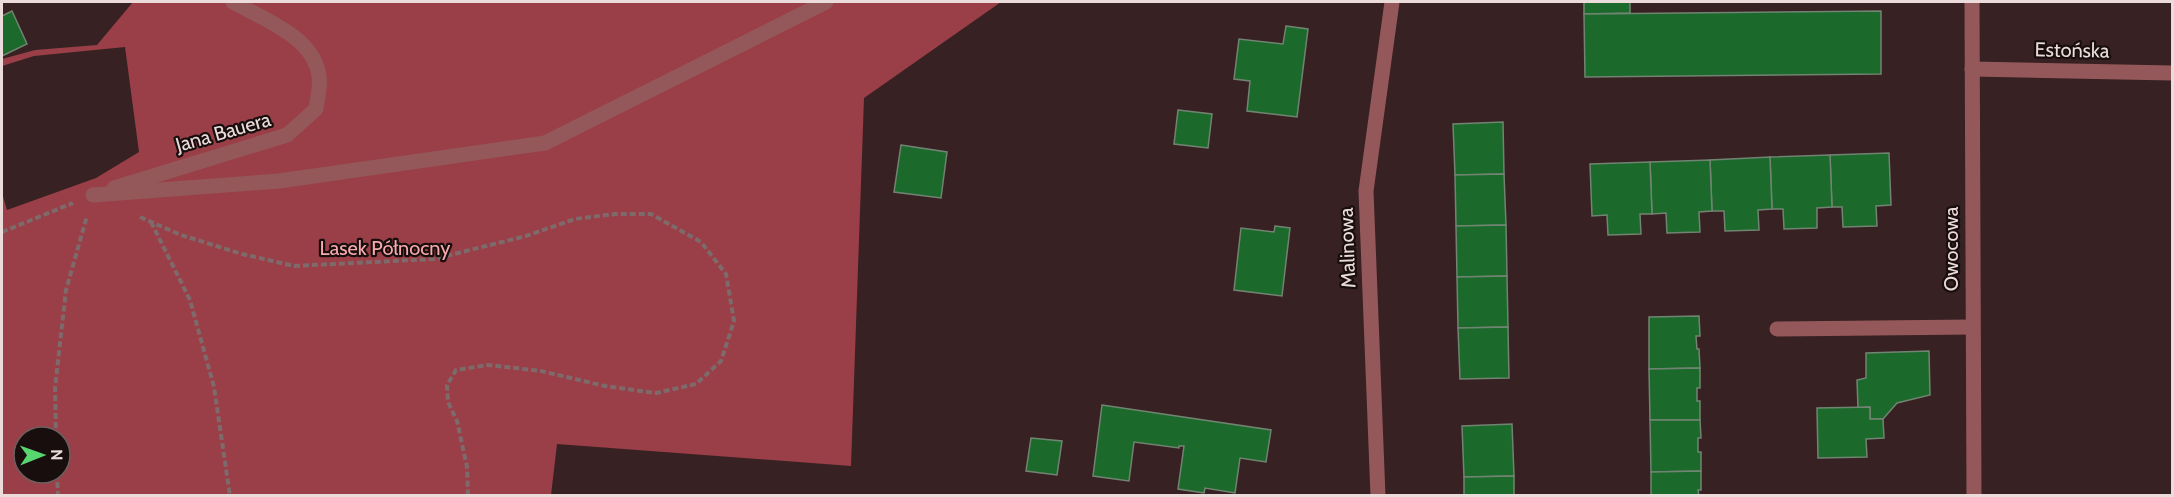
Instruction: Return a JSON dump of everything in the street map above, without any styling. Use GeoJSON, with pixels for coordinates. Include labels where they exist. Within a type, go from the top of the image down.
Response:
{"type":"FeatureCollection","features":[{"type":"Feature","properties":{"kind":"street","name":"Jana Bauera"},"geometry":{"type":"LineString","coordinates":[[93,195],[154,174],[286,135],[316,109],[320,77],[312,54],[297,39],[233,2]]}},
{"type":"Feature","properties":{"kind":"street"},"geometry":{"type":"LineString","coordinates":[[93,195],[279,181],[544,143],[826,2]]}},
{"type":"Feature","properties":{"kind":"street","name":"Malinowa"},"geometry":{"type":"LineString","coordinates":[[1378,495],[1366,191],[1392,2]]}},
{"type":"Feature","properties":{"kind":"street","name":"Owocowa"},"geometry":{"type":"LineString","coordinates":[[1972,2],[1974,495]]}},
{"type":"Feature","properties":{"kind":"street","name":"Estońska"},"geometry":{"type":"LineString","coordinates":[[1972,69],[2172,73]]}},
{"type":"Feature","properties":{"kind":"street"},"geometry":{"type":"LineString","coordinates":[[1777,329],[1972,327]]}},
{"type":"Feature","properties":{"kind":"path"},"geometry":{"type":"LineString","coordinates":[[2,232],[93,195]]}},
{"type":"Feature","properties":{"kind":"path"},"geometry":{"type":"LineString","coordinates":[[56,425],[55,388],[66,290],[93,195]]}},
{"type":"Feature","properties":{"kind":"path"},"geometry":{"type":"LineString","coordinates":[[132,213],[181,235],[242,254],[294,266],[434,258],[526,236],[575,219],[615,214],[651,214],[701,242],[726,274],[734,321],[722,361],[696,384],[656,393],[605,386],[541,371],[488,365],[456,370],[447,385],[448,402],[457,420],[466,466],[468,495]]}},
{"type":"Feature","properties":{"kind":"path"},"geometry":{"type":"LineString","coordinates":[[151,222],[190,300],[214,387],[230,495]]}},
{"type":"Feature","properties":{"kind":"green space","name":"Lasek Północny"},"geometry":{"type":"Polygon","coordinates":[[[133,2],[1001,2],[864,98],[851,466],[557,444],[551,495],[2,495],[2,193],[7,210],[96,178],[139,152],[125,47],[34,56],[2,66],[2,59],[35,50],[97,45],[133,2]]]}},
{"type":"Feature","properties":{"kind":"building"},"geometry":{"type":"Polygon","coordinates":[[[1584,2],[1630,2],[1630,13],[1584,14],[1584,2]]]}},
{"type":"Feature","properties":{"kind":"building"},"geometry":{"type":"Polygon","coordinates":[[[12,11],[27,44],[2,56],[2,16],[12,11]]]}},
{"type":"Feature","properties":{"kind":"building"},"geometry":{"type":"Polygon","coordinates":[[[1881,11],[1881,74],[1585,77],[1584,14],[1881,11]]]}},
{"type":"Feature","properties":{"kind":"building"},"geometry":{"type":"Polygon","coordinates":[[[1286,26],[1308,29],[1297,117],[1247,111],[1250,81],[1234,79],[1239,39],[1283,44],[1286,26]]]}},
{"type":"Feature","properties":{"kind":"building"},"geometry":{"type":"Polygon","coordinates":[[[1178,110],[1212,114],[1208,148],[1174,144],[1178,110]]]}},
{"type":"Feature","properties":{"kind":"building"},"geometry":{"type":"Polygon","coordinates":[[[1503,122],[1504,174],[1455,175],[1453,124],[1503,122]]]}},
{"type":"Feature","properties":{"kind":"building"},"geometry":{"type":"Polygon","coordinates":[[[901,145],[947,152],[941,198],[894,192],[901,145]]]}},
{"type":"Feature","properties":{"kind":"building"},"geometry":{"type":"Polygon","coordinates":[[[1889,153],[1891,205],[1876,206],[1877,226],[1843,227],[1842,207],[1832,207],[1830,155],[1889,153]]]}},
{"type":"Feature","properties":{"kind":"building"},"geometry":{"type":"Polygon","coordinates":[[[1830,155],[1832,207],[1817,208],[1817,228],[1784,229],[1783,209],[1772,209],[1770,157],[1830,155]]]}},
{"type":"Feature","properties":{"kind":"building"},"geometry":{"type":"Polygon","coordinates":[[[1770,157],[1772,209],[1758,210],[1759,230],[1725,231],[1724,211],[1712,211],[1710,160],[1770,157]]]}},
{"type":"Feature","properties":{"kind":"building"},"geometry":{"type":"Polygon","coordinates":[[[1710,160],[1712,211],[1699,212],[1700,232],[1667,233],[1666,213],[1652,214],[1650,162],[1710,160]]]}},
{"type":"Feature","properties":{"kind":"building"},"geometry":{"type":"Polygon","coordinates":[[[1650,162],[1652,214],[1640,214],[1641,234],[1608,235],[1607,215],[1592,216],[1590,164],[1650,162]]]}},
{"type":"Feature","properties":{"kind":"building"},"geometry":{"type":"Polygon","coordinates":[[[1504,174],[1506,225],[1456,226],[1455,175],[1504,174]]]}},
{"type":"Feature","properties":{"kind":"building"},"geometry":{"type":"Polygon","coordinates":[[[1506,225],[1507,276],[1457,277],[1456,226],[1506,225]]]}},
{"type":"Feature","properties":{"kind":"building"},"geometry":{"type":"Polygon","coordinates":[[[1275,226],[1290,228],[1282,296],[1234,290],[1241,228],[1274,232],[1275,226]]]}},
{"type":"Feature","properties":{"kind":"building"},"geometry":{"type":"Polygon","coordinates":[[[1507,276],[1508,327],[1458,328],[1457,277],[1507,276]]]}},
{"type":"Feature","properties":{"kind":"building"},"geometry":{"type":"Polygon","coordinates":[[[1699,316],[1700,336],[1696,336],[1700,368],[1649,369],[1649,317],[1699,316]]]}},
{"type":"Feature","properties":{"kind":"building"},"geometry":{"type":"Polygon","coordinates":[[[1508,327],[1509,378],[1460,379],[1458,328],[1508,327]]]}},
{"type":"Feature","properties":{"kind":"building"},"geometry":{"type":"Polygon","coordinates":[[[1929,351],[1930,395],[1897,403],[1883,419],[1870,419],[1870,407],[1858,408],[1857,380],[1866,378],[1866,353],[1929,351]]]}},
{"type":"Feature","properties":{"kind":"building"},"geometry":{"type":"Polygon","coordinates":[[[1700,368],[1700,388],[1697,388],[1697,401],[1700,401],[1700,420],[1650,420],[1649,369],[1700,368]]]}},
{"type":"Feature","properties":{"kind":"building"},"geometry":{"type":"Polygon","coordinates":[[[1102,405],[1271,430],[1266,462],[1240,458],[1235,493],[1205,488],[1204,493],[1178,489],[1184,446],[1179,446],[1179,448],[1134,442],[1129,481],[1093,476],[1102,405]]]}},
{"type":"Feature","properties":{"kind":"building"},"geometry":{"type":"Polygon","coordinates":[[[1870,407],[1870,419],[1883,419],[1884,438],[1866,439],[1867,457],[1818,458],[1817,408],[1870,407]]]}},
{"type":"Feature","properties":{"kind":"building"},"geometry":{"type":"Polygon","coordinates":[[[1650,420],[1700,420],[1701,438],[1698,438],[1698,452],[1701,452],[1701,471],[1651,472],[1650,420]]]}},
{"type":"Feature","properties":{"kind":"building"},"geometry":{"type":"Polygon","coordinates":[[[1512,424],[1514,476],[1464,477],[1462,426],[1512,424]]]}},
{"type":"Feature","properties":{"kind":"building"},"geometry":{"type":"Polygon","coordinates":[[[1031,438],[1062,441],[1057,475],[1026,471],[1031,438]]]}},
{"type":"Feature","properties":{"kind":"building"},"geometry":{"type":"Polygon","coordinates":[[[1701,471],[1699,496],[1651,496],[1651,472],[1701,471]]]}},
{"type":"Feature","properties":{"kind":"building"},"geometry":{"type":"Polygon","coordinates":[[[1514,476],[1514,496],[1464,496],[1464,477],[1514,476]]]}}]}
